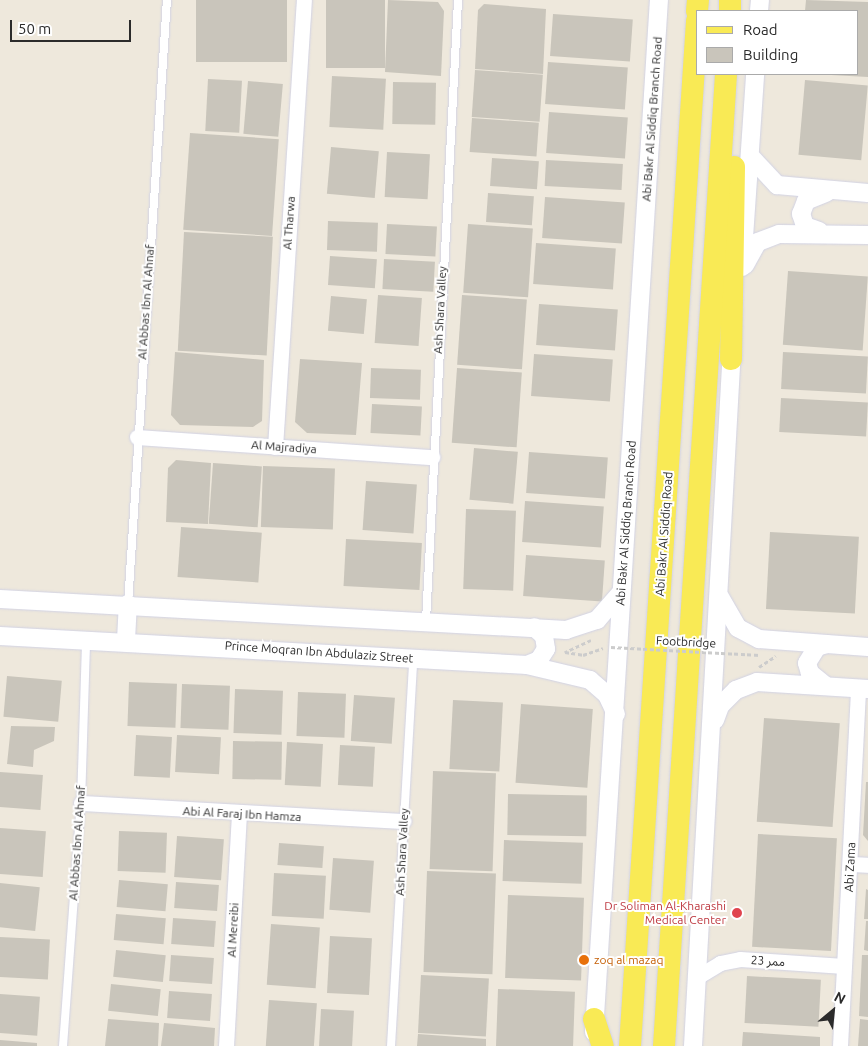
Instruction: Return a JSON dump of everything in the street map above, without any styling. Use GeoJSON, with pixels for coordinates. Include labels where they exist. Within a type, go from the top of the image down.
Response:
{"type":"FeatureCollection","features":[{"type":"Feature","properties":{"kind":"main road","name":"Abi Bakr Al Siddiq Road"},"geometry":{"type":"LineString","coordinates":[[630,1046],[696,36]]}},
{"type":"Feature","properties":{"kind":"main road"},"geometry":{"type":"LineString","coordinates":[[664,1046],[726,75]]}},
{"type":"Feature","properties":{"kind":"main road"},"geometry":{"type":"LineString","coordinates":[[731,359],[736,75]]}},
{"type":"Feature","properties":{"kind":"main road"},"geometry":{"type":"LineString","coordinates":[[594,1019],[603,1046]]}},
{"type":"Feature","properties":{"kind":"street","name":"Al Tharwa"},"geometry":{"type":"LineString","coordinates":[[275,447],[304,0]]}},
{"type":"Feature","properties":{"kind":"street","name":"Abi Bakr Al Siddiq Branch Road"},"geometry":{"type":"LineString","coordinates":[[593,1046],[617,716],[621,592],[659,0]]}},
{"type":"Feature","properties":{"kind":"street"},"geometry":{"type":"LineString","coordinates":[[693,1046],[731,359],[742,272],[755,75]]}},
{"type":"Feature","properties":{"kind":"street"},"geometry":{"type":"LineString","coordinates":[[750,156],[777,185],[827,192],[868,194]]}},
{"type":"Feature","properties":{"kind":"street"},"geometry":{"type":"LineString","coordinates":[[819,232],[805,226],[801,214],[806,201],[827,192]]}},
{"type":"Feature","properties":{"kind":"street"},"geometry":{"type":"LineString","coordinates":[[742,272],[758,242],[779,234],[819,232],[868,235]]}},
{"type":"Feature","properties":{"kind":"street","name":"Al Majradiya"},"geometry":{"type":"LineString","coordinates":[[137,437],[432,457]]}},
{"type":"Feature","properties":{"kind":"street"},"geometry":{"type":"LineString","coordinates":[[0,599],[128,604],[534,627],[582,627],[611,608],[621,592]]}},
{"type":"Feature","properties":{"kind":"street"},"geometry":{"type":"LineString","coordinates":[[719,595],[729,618],[748,635],[868,647],[868,636]]}},
{"type":"Feature","properties":{"kind":"street"},"geometry":{"type":"LineString","coordinates":[[126,640],[128,604]]}},
{"type":"Feature","properties":{"kind":"street"},"geometry":{"type":"LineString","coordinates":[[527,665],[539,660],[546,649],[544,636],[534,627]]}},
{"type":"Feature","properties":{"kind":"street","name":"Prince Moqran Ibn Abdulaziz Street"},"geometry":{"type":"LineString","coordinates":[[0,636],[126,640],[527,665],[590,680],[607,695],[617,716]]}},
{"type":"Feature","properties":{"kind":"street"},"geometry":{"type":"LineString","coordinates":[[826,686],[810,673],[808,663],[817,647],[827,644]]}},
{"type":"Feature","properties":{"kind":"street"},"geometry":{"type":"LineString","coordinates":[[712,727],[720,706],[736,690],[757,682],[863,688]]}},
{"type":"Feature","properties":{"kind":"street","name":"Abi Zama"},"geometry":{"type":"LineString","coordinates":[[840,1046],[850,864],[863,688]]}},
{"type":"Feature","properties":{"kind":"street","name":"Abi Al Faraj Ibn Hamza"},"geometry":{"type":"LineString","coordinates":[[80,803],[239,814],[403,822]]}},
{"type":"Feature","properties":{"kind":"street","name":"Al Mereibi"},"geometry":{"type":"LineString","coordinates":[[226,1046],[239,814]]}},
{"type":"Feature","properties":{"kind":"street"},"geometry":{"type":"LineString","coordinates":[[850,864],[868,865]]}},
{"type":"Feature","properties":{"kind":"street","name":"ممر 23"},"geometry":{"type":"LineString","coordinates":[[696,977],[720,963],[740,959],[844,966]]}},
{"type":"Feature","properties":{"kind":"lane","name":"Al Abbas Ibn Al Ahnaf"},"geometry":{"type":"LineString","coordinates":[[128,604],[137,437],[167,0]]}},
{"type":"Feature","properties":{"kind":"lane","name":"Ash Shara Valley"},"geometry":{"type":"LineString","coordinates":[[426,621],[432,457],[458,0]]}},
{"type":"Feature","properties":{"kind":"lane","name":"Al Abbas Ibn Al Ahnaf"},"geometry":{"type":"LineString","coordinates":[[63,1046],[80,803],[86,640]]}},
{"type":"Feature","properties":{"kind":"lane","name":"Ash Shara Valley"},"geometry":{"type":"LineString","coordinates":[[391,1046],[413,658]]}},
{"type":"Feature","properties":{"kind":"path","name":"Footbridge"},"geometry":{"type":"LineString","coordinates":[[584,645],[565,652],[583,655],[611,647],[760,655]]}},
{"type":"Feature","properties":{"kind":"building"},"geometry":{"type":"Polygon","coordinates":[[[196,0],[287,0],[287,62],[196,62],[196,0]]]}},
{"type":"Feature","properties":{"kind":"building"},"geometry":{"type":"Polygon","coordinates":[[[326,0],[385,0],[385,68],[326,68],[326,0]]]}},
{"type":"Feature","properties":{"kind":"building"},"geometry":{"type":"Polygon","coordinates":[[[388,0],[438,2],[444,11],[441,76],[385,72],[388,0]]]}},
{"type":"Feature","properties":{"kind":"building"},"geometry":{"type":"Polygon","coordinates":[[[806,0],[868,2],[868,77],[831,75],[858,75],[858,10],[805,10],[806,0]]]}},
{"type":"Feature","properties":{"kind":"building"},"geometry":{"type":"Polygon","coordinates":[[[484,4],[546,9],[543,74],[475,69],[478,10],[484,4]]]}},
{"type":"Feature","properties":{"kind":"building"},"geometry":{"type":"Polygon","coordinates":[[[553,14],[633,20],[630,61],[550,56],[553,14]]]}},
{"type":"Feature","properties":{"kind":"building"},"geometry":{"type":"Polygon","coordinates":[[[548,62],[628,68],[625,109],[545,104],[548,62]]]}},
{"type":"Feature","properties":{"kind":"building"},"geometry":{"type":"Polygon","coordinates":[[[475,70],[543,75],[540,122],[472,117],[475,70]]]}},
{"type":"Feature","properties":{"kind":"building"},"geometry":{"type":"Polygon","coordinates":[[[332,76],[386,79],[383,130],[329,127],[332,76]]]}},
{"type":"Feature","properties":{"kind":"building"},"geometry":{"type":"Polygon","coordinates":[[[208,79],[242,81],[239,133],[205,131],[208,79]]]}},
{"type":"Feature","properties":{"kind":"building"},"geometry":{"type":"Polygon","coordinates":[[[805,80],[868,85],[861,160],[798,155],[805,80]]]}},
{"type":"Feature","properties":{"kind":"building"},"geometry":{"type":"Polygon","coordinates":[[[248,81],[283,84],[278,137],[243,134],[248,81]]]}},
{"type":"Feature","properties":{"kind":"building"},"geometry":{"type":"Polygon","coordinates":[[[393,82],[436,83],[435,125],[392,124],[393,82]]]}},
{"type":"Feature","properties":{"kind":"building"},"geometry":{"type":"Polygon","coordinates":[[[549,112],[628,118],[625,158],[546,153],[549,112]]]}},
{"type":"Feature","properties":{"kind":"building"},"geometry":{"type":"Polygon","coordinates":[[[472,118],[539,123],[536,157],[470,152],[472,118]]]}},
{"type":"Feature","properties":{"kind":"building"},"geometry":{"type":"Polygon","coordinates":[[[190,133],[279,139],[272,236],[183,230],[190,133]]]}},
{"type":"Feature","properties":{"kind":"building"},"geometry":{"type":"Polygon","coordinates":[[[331,147],[379,151],[375,198],[327,194],[331,147]]]}},
{"type":"Feature","properties":{"kind":"building"},"geometry":{"type":"Polygon","coordinates":[[[387,152],[430,154],[428,199],[385,197],[387,152]]]}},
{"type":"Feature","properties":{"kind":"building"},"geometry":{"type":"Polygon","coordinates":[[[492,158],[539,161],[537,189],[490,186],[492,158]]]}},
{"type":"Feature","properties":{"kind":"building"},"geometry":{"type":"Polygon","coordinates":[[[546,160],[623,164],[622,190],[545,186],[546,160]]]}},
{"type":"Feature","properties":{"kind":"building"},"geometry":{"type":"Polygon","coordinates":[[[488,193],[534,196],[532,225],[486,222],[488,193]]]}},
{"type":"Feature","properties":{"kind":"building"},"geometry":{"type":"Polygon","coordinates":[[[545,197],[625,203],[622,243],[542,238],[545,197]]]}},
{"type":"Feature","properties":{"kind":"building"},"geometry":{"type":"Polygon","coordinates":[[[328,221],[378,223],[377,252],[327,250],[328,221]]]}},
{"type":"Feature","properties":{"kind":"building"},"geometry":{"type":"Polygon","coordinates":[[[387,224],[437,227],[435,257],[385,254],[387,224]]]}},
{"type":"Feature","properties":{"kind":"building"},"geometry":{"type":"Polygon","coordinates":[[[468,224],[533,229],[528,297],[463,293],[468,224]]]}},
{"type":"Feature","properties":{"kind":"building"},"geometry":{"type":"Polygon","coordinates":[[[184,232],[273,237],[267,355],[178,351],[184,232]]]}},
{"type":"Feature","properties":{"kind":"building"},"geometry":{"type":"Polygon","coordinates":[[[536,243],[616,249],[613,289],[533,284],[536,243]]]}},
{"type":"Feature","properties":{"kind":"building"},"geometry":{"type":"Polygon","coordinates":[[[330,256],[377,259],[375,288],[328,285],[330,256]]]}},
{"type":"Feature","properties":{"kind":"building"},"geometry":{"type":"Polygon","coordinates":[[[384,259],[435,262],[433,292],[382,289],[384,259]]]}},
{"type":"Feature","properties":{"kind":"building"},"geometry":{"type":"Polygon","coordinates":[[[788,271],[868,277],[863,350],[783,345],[788,271]]]}},
{"type":"Feature","properties":{"kind":"building"},"geometry":{"type":"Polygon","coordinates":[[[378,295],[422,298],[419,346],[375,343],[378,295]]]}},
{"type":"Feature","properties":{"kind":"building"},"geometry":{"type":"Polygon","coordinates":[[[462,295],[527,300],[522,369],[457,365],[462,295]]]}},
{"type":"Feature","properties":{"kind":"building"},"geometry":{"type":"Polygon","coordinates":[[[331,296],[367,299],[364,334],[328,331],[331,296]]]}},
{"type":"Feature","properties":{"kind":"building"},"geometry":{"type":"Polygon","coordinates":[[[539,304],[618,310],[615,350],[536,345],[539,304]]]}},
{"type":"Feature","properties":{"kind":"building"},"geometry":{"type":"Polygon","coordinates":[[[175,352],[264,360],[262,421],[253,427],[180,425],[171,415],[175,352]]]}},
{"type":"Feature","properties":{"kind":"building"},"geometry":{"type":"Polygon","coordinates":[[[783,352],[868,356],[866,393],[781,389],[783,352]]]}},
{"type":"Feature","properties":{"kind":"building"},"geometry":{"type":"Polygon","coordinates":[[[534,354],[613,360],[610,401],[531,396],[534,354]]]}},
{"type":"Feature","properties":{"kind":"building"},"geometry":{"type":"Polygon","coordinates":[[[300,359],[362,363],[356,435],[307,433],[295,422],[300,359]]]}},
{"type":"Feature","properties":{"kind":"building"},"geometry":{"type":"Polygon","coordinates":[[[371,368],[421,370],[420,400],[370,398],[371,368]]]}},
{"type":"Feature","properties":{"kind":"building"},"geometry":{"type":"Polygon","coordinates":[[[457,368],[522,373],[517,447],[452,443],[457,368]]]}},
{"type":"Feature","properties":{"kind":"building"},"geometry":{"type":"Polygon","coordinates":[[[781,398],[868,403],[866,437],[779,432],[781,398]]]}},
{"type":"Feature","properties":{"kind":"building"},"geometry":{"type":"Polygon","coordinates":[[[372,404],[422,407],[420,436],[370,433],[372,404]]]}},
{"type":"Feature","properties":{"kind":"building"},"geometry":{"type":"Polygon","coordinates":[[[474,448],[518,452],[513,504],[469,500],[474,448]]]}},
{"type":"Feature","properties":{"kind":"building"},"geometry":{"type":"Polygon","coordinates":[[[529,452],[608,458],[605,498],[526,493],[529,452]]]}},
{"type":"Feature","properties":{"kind":"building"},"geometry":{"type":"Polygon","coordinates":[[[176,460],[211,463],[208,524],[166,522],[168,468],[176,460]]]}},
{"type":"Feature","properties":{"kind":"building"},"geometry":{"type":"Polygon","coordinates":[[[213,463],[262,466],[258,527],[209,524],[213,463]]]}},
{"type":"Feature","properties":{"kind":"building"},"geometry":{"type":"Polygon","coordinates":[[[263,466],[335,469],[333,529],[261,527],[263,466]]]}},
{"type":"Feature","properties":{"kind":"building"},"geometry":{"type":"Polygon","coordinates":[[[366,481],[417,485],[413,533],[363,530],[366,481]]]}},
{"type":"Feature","properties":{"kind":"building"},"geometry":{"type":"Polygon","coordinates":[[[525,501],[604,507],[601,547],[522,542],[525,501]]]}},
{"type":"Feature","properties":{"kind":"building"},"geometry":{"type":"Polygon","coordinates":[[[466,509],[516,511],[513,591],[463,589],[466,509]]]}},
{"type":"Feature","properties":{"kind":"building"},"geometry":{"type":"Polygon","coordinates":[[[181,527],[262,533],[258,583],[178,577],[181,527]]]}},
{"type":"Feature","properties":{"kind":"building"},"geometry":{"type":"Polygon","coordinates":[[[770,532],[859,537],[855,614],[766,609],[770,532]]]}},
{"type":"Feature","properties":{"kind":"building"},"geometry":{"type":"Polygon","coordinates":[[[346,539],[422,543],[419,590],[344,586],[346,539]]]}},
{"type":"Feature","properties":{"kind":"building"},"geometry":{"type":"Polygon","coordinates":[[[526,555],[605,561],[602,601],[523,596],[526,555]]]}},
{"type":"Feature","properties":{"kind":"building"},"geometry":{"type":"Polygon","coordinates":[[[7,676],[62,681],[58,722],[3,717],[7,676]]]}},
{"type":"Feature","properties":{"kind":"building"},"geometry":{"type":"Polygon","coordinates":[[[129,682],[177,684],[175,728],[127,726],[129,682]]]}},
{"type":"Feature","properties":{"kind":"building"},"geometry":{"type":"Polygon","coordinates":[[[182,684],[230,686],[228,730],[180,728],[182,684]]]}},
{"type":"Feature","properties":{"kind":"building"},"geometry":{"type":"Polygon","coordinates":[[[235,689],[283,691],[281,735],[233,733],[235,689]]]}},
{"type":"Feature","properties":{"kind":"building"},"geometry":{"type":"Polygon","coordinates":[[[298,692],[346,694],[344,738],[296,736],[298,692]]]}},
{"type":"Feature","properties":{"kind":"building"},"geometry":{"type":"Polygon","coordinates":[[[354,695],[395,698],[392,744],[351,741],[354,695]]]}},
{"type":"Feature","properties":{"kind":"building"},"geometry":{"type":"Polygon","coordinates":[[[453,700],[503,703],[499,772],[449,769],[453,700]]]}},
{"type":"Feature","properties":{"kind":"building"},"geometry":{"type":"Polygon","coordinates":[[[521,704],[593,709],[587,788],[515,783],[521,704]]]}},
{"type":"Feature","properties":{"kind":"building"},"geometry":{"type":"Polygon","coordinates":[[[764,718],[840,723],[833,827],[757,822],[764,718]]]}},
{"type":"Feature","properties":{"kind":"building"},"geometry":{"type":"Polygon","coordinates":[[[11,726],[55,727],[54,741],[34,750],[33,767],[7,764],[11,726]]]}},
{"type":"Feature","properties":{"kind":"building"},"geometry":{"type":"Polygon","coordinates":[[[136,735],[172,737],[170,778],[134,776],[136,735]]]}},
{"type":"Feature","properties":{"kind":"building"},"geometry":{"type":"Polygon","coordinates":[[[177,735],[221,737],[219,774],[175,772],[177,735]]]}},
{"type":"Feature","properties":{"kind":"building"},"geometry":{"type":"Polygon","coordinates":[[[233,741],[282,742],[281,780],[232,779],[233,741]]]}},
{"type":"Feature","properties":{"kind":"building"},"geometry":{"type":"Polygon","coordinates":[[[287,742],[323,744],[321,787],[285,785],[287,742]]]}},
{"type":"Feature","properties":{"kind":"building"},"geometry":{"type":"Polygon","coordinates":[[[340,745],[375,747],[373,787],[338,785],[340,745]]]}},
{"type":"Feature","properties":{"kind":"building"},"geometry":{"type":"Polygon","coordinates":[[[433,771],[496,773],[493,871],[430,869],[433,771]]]}},
{"type":"Feature","properties":{"kind":"building"},"geometry":{"type":"Polygon","coordinates":[[[0,772],[43,775],[40,810],[0,807],[0,772]]]}},
{"type":"Feature","properties":{"kind":"building"},"geometry":{"type":"Polygon","coordinates":[[[866,782],[868,782],[868,841],[863,835],[866,782]]]}},
{"type":"Feature","properties":{"kind":"building"},"geometry":{"type":"Polygon","coordinates":[[[508,794],[587,795],[586,836],[507,835],[508,794]]]}},
{"type":"Feature","properties":{"kind":"building"},"geometry":{"type":"Polygon","coordinates":[[[0,828],[46,831],[43,877],[0,874],[0,828]]]}},
{"type":"Feature","properties":{"kind":"building"},"geometry":{"type":"Polygon","coordinates":[[[119,831],[167,833],[166,873],[118,871],[119,831]]]}},
{"type":"Feature","properties":{"kind":"building"},"geometry":{"type":"Polygon","coordinates":[[[758,834],[837,838],[831,951],[752,947],[758,834]]]}},
{"type":"Feature","properties":{"kind":"building"},"geometry":{"type":"Polygon","coordinates":[[[177,836],[224,839],[221,880],[174,877],[177,836]]]}},
{"type":"Feature","properties":{"kind":"building"},"geometry":{"type":"Polygon","coordinates":[[[504,840],[583,843],[582,884],[503,881],[504,840]]]}},
{"type":"Feature","properties":{"kind":"building"},"geometry":{"type":"Polygon","coordinates":[[[279,843],[324,846],[322,868],[277,865],[279,843]]]}},
{"type":"Feature","properties":{"kind":"building"},"geometry":{"type":"Polygon","coordinates":[[[333,858],[374,861],[370,913],[329,910],[333,858]]]}},
{"type":"Feature","properties":{"kind":"building"},"geometry":{"type":"Polygon","coordinates":[[[427,871],[496,873],[492,974],[423,972],[427,871]]]}},
{"type":"Feature","properties":{"kind":"building"},"geometry":{"type":"Polygon","coordinates":[[[274,873],[326,876],[324,919],[272,916],[274,873]]]}},
{"type":"Feature","properties":{"kind":"building"},"geometry":{"type":"Polygon","coordinates":[[[119,880],[168,884],[165,911],[117,907],[119,880]]]}},
{"type":"Feature","properties":{"kind":"building"},"geometry":{"type":"Polygon","coordinates":[[[176,882],[219,885],[217,911],[174,908],[176,882]]]}},
{"type":"Feature","properties":{"kind":"building"},"geometry":{"type":"Polygon","coordinates":[[[0,883],[40,887],[35,931],[0,927],[0,883]]]}},
{"type":"Feature","properties":{"kind":"building"},"geometry":{"type":"Polygon","coordinates":[[[866,889],[868,890],[868,919],[864,919],[866,889]]]}},
{"type":"Feature","properties":{"kind":"building"},"geometry":{"type":"Polygon","coordinates":[[[508,895],[584,898],[581,981],[505,978],[508,895]]]}},
{"type":"Feature","properties":{"kind":"building"},"geometry":{"type":"Polygon","coordinates":[[[116,914],[166,918],[164,944],[114,940],[116,914]]]}},
{"type":"Feature","properties":{"kind":"building"},"geometry":{"type":"Polygon","coordinates":[[[173,918],[216,921],[214,947],[171,944],[173,918]]]}},
{"type":"Feature","properties":{"kind":"building"},"geometry":{"type":"Polygon","coordinates":[[[866,921],[868,921],[868,951],[864,950],[866,921]]]}},
{"type":"Feature","properties":{"kind":"building"},"geometry":{"type":"Polygon","coordinates":[[[271,924],[320,927],[316,988],[267,985],[271,924]]]}},
{"type":"Feature","properties":{"kind":"building"},"geometry":{"type":"Polygon","coordinates":[[[330,936],[372,938],[369,995],[327,993],[330,936]]]}},
{"type":"Feature","properties":{"kind":"building"},"geometry":{"type":"Polygon","coordinates":[[[0,937],[50,940],[48,980],[0,977],[0,937]]]}},
{"type":"Feature","properties":{"kind":"building"},"geometry":{"type":"Polygon","coordinates":[[[116,950],[166,955],[163,982],[113,977],[116,950]]]}},
{"type":"Feature","properties":{"kind":"building"},"geometry":{"type":"Polygon","coordinates":[[[171,955],[214,958],[212,984],[169,981],[171,955]]]}},
{"type":"Feature","properties":{"kind":"building"},"geometry":{"type":"Polygon","coordinates":[[[862,955],[868,955],[868,1017],[859,1016],[862,955]]]}},
{"type":"Feature","properties":{"kind":"building"},"geometry":{"type":"Polygon","coordinates":[[[421,975],[489,979],[486,1036],[418,1033],[421,975]]]}},
{"type":"Feature","properties":{"kind":"building"},"geometry":{"type":"Polygon","coordinates":[[[747,976],[821,980],[818,1027],[745,1023],[747,976]]]}},
{"type":"Feature","properties":{"kind":"building"},"geometry":{"type":"Polygon","coordinates":[[[111,984],[161,989],[158,1016],[108,1011],[111,984]]]}},
{"type":"Feature","properties":{"kind":"building"},"geometry":{"type":"Polygon","coordinates":[[[498,989],[575,992],[573,1046],[496,1046],[498,989]]]}},
{"type":"Feature","properties":{"kind":"building"},"geometry":{"type":"Polygon","coordinates":[[[169,991],[212,994],[210,1021],[167,1018],[169,991]]]}},
{"type":"Feature","properties":{"kind":"building"},"geometry":{"type":"Polygon","coordinates":[[[0,994],[40,997],[37,1036],[0,1033],[0,994]]]}},
{"type":"Feature","properties":{"kind":"building"},"geometry":{"type":"Polygon","coordinates":[[[269,1000],[317,1003],[314,1046],[266,1046],[269,1000]]]}},
{"type":"Feature","properties":{"kind":"building"},"geometry":{"type":"Polygon","coordinates":[[[321,1009],[354,1011],[352,1046],[319,1046],[321,1009]]]}},
{"type":"Feature","properties":{"kind":"building"},"geometry":{"type":"Polygon","coordinates":[[[108,1019],[159,1023],[158,1046],[105,1046],[108,1019]]]}},
{"type":"Feature","properties":{"kind":"building"},"geometry":{"type":"Polygon","coordinates":[[[860,1019],[868,1020],[868,1046],[858,1046],[860,1019]]]}},
{"type":"Feature","properties":{"kind":"building"},"geometry":{"type":"Polygon","coordinates":[[[164,1023],[215,1028],[214,1046],[161,1046],[164,1023]]]}},
{"type":"Feature","properties":{"kind":"building"},"geometry":{"type":"Polygon","coordinates":[[[743,1032],[820,1037],[820,1046],[742,1046],[743,1032]]]}},
{"type":"Feature","properties":{"kind":"building"},"geometry":{"type":"Polygon","coordinates":[[[418,1034],[486,1039],[486,1046],[417,1046],[418,1034]]]}},
{"type":"Feature","properties":{"kind":"building"},"geometry":{"type":"Polygon","coordinates":[[[0,1040],[37,1043],[37,1046],[0,1046],[0,1040]]]}},
{"type":"Feature","properties":{"kind":"place","name":"Dr Soliman Al-Kharashi Medical Center"},"geometry":{"type":"Point","coordinates":[737,913]}},
{"type":"Feature","properties":{"kind":"place","name":"zoq al mazaq"},"geometry":{"type":"Point","coordinates":[584,960]}}]}
